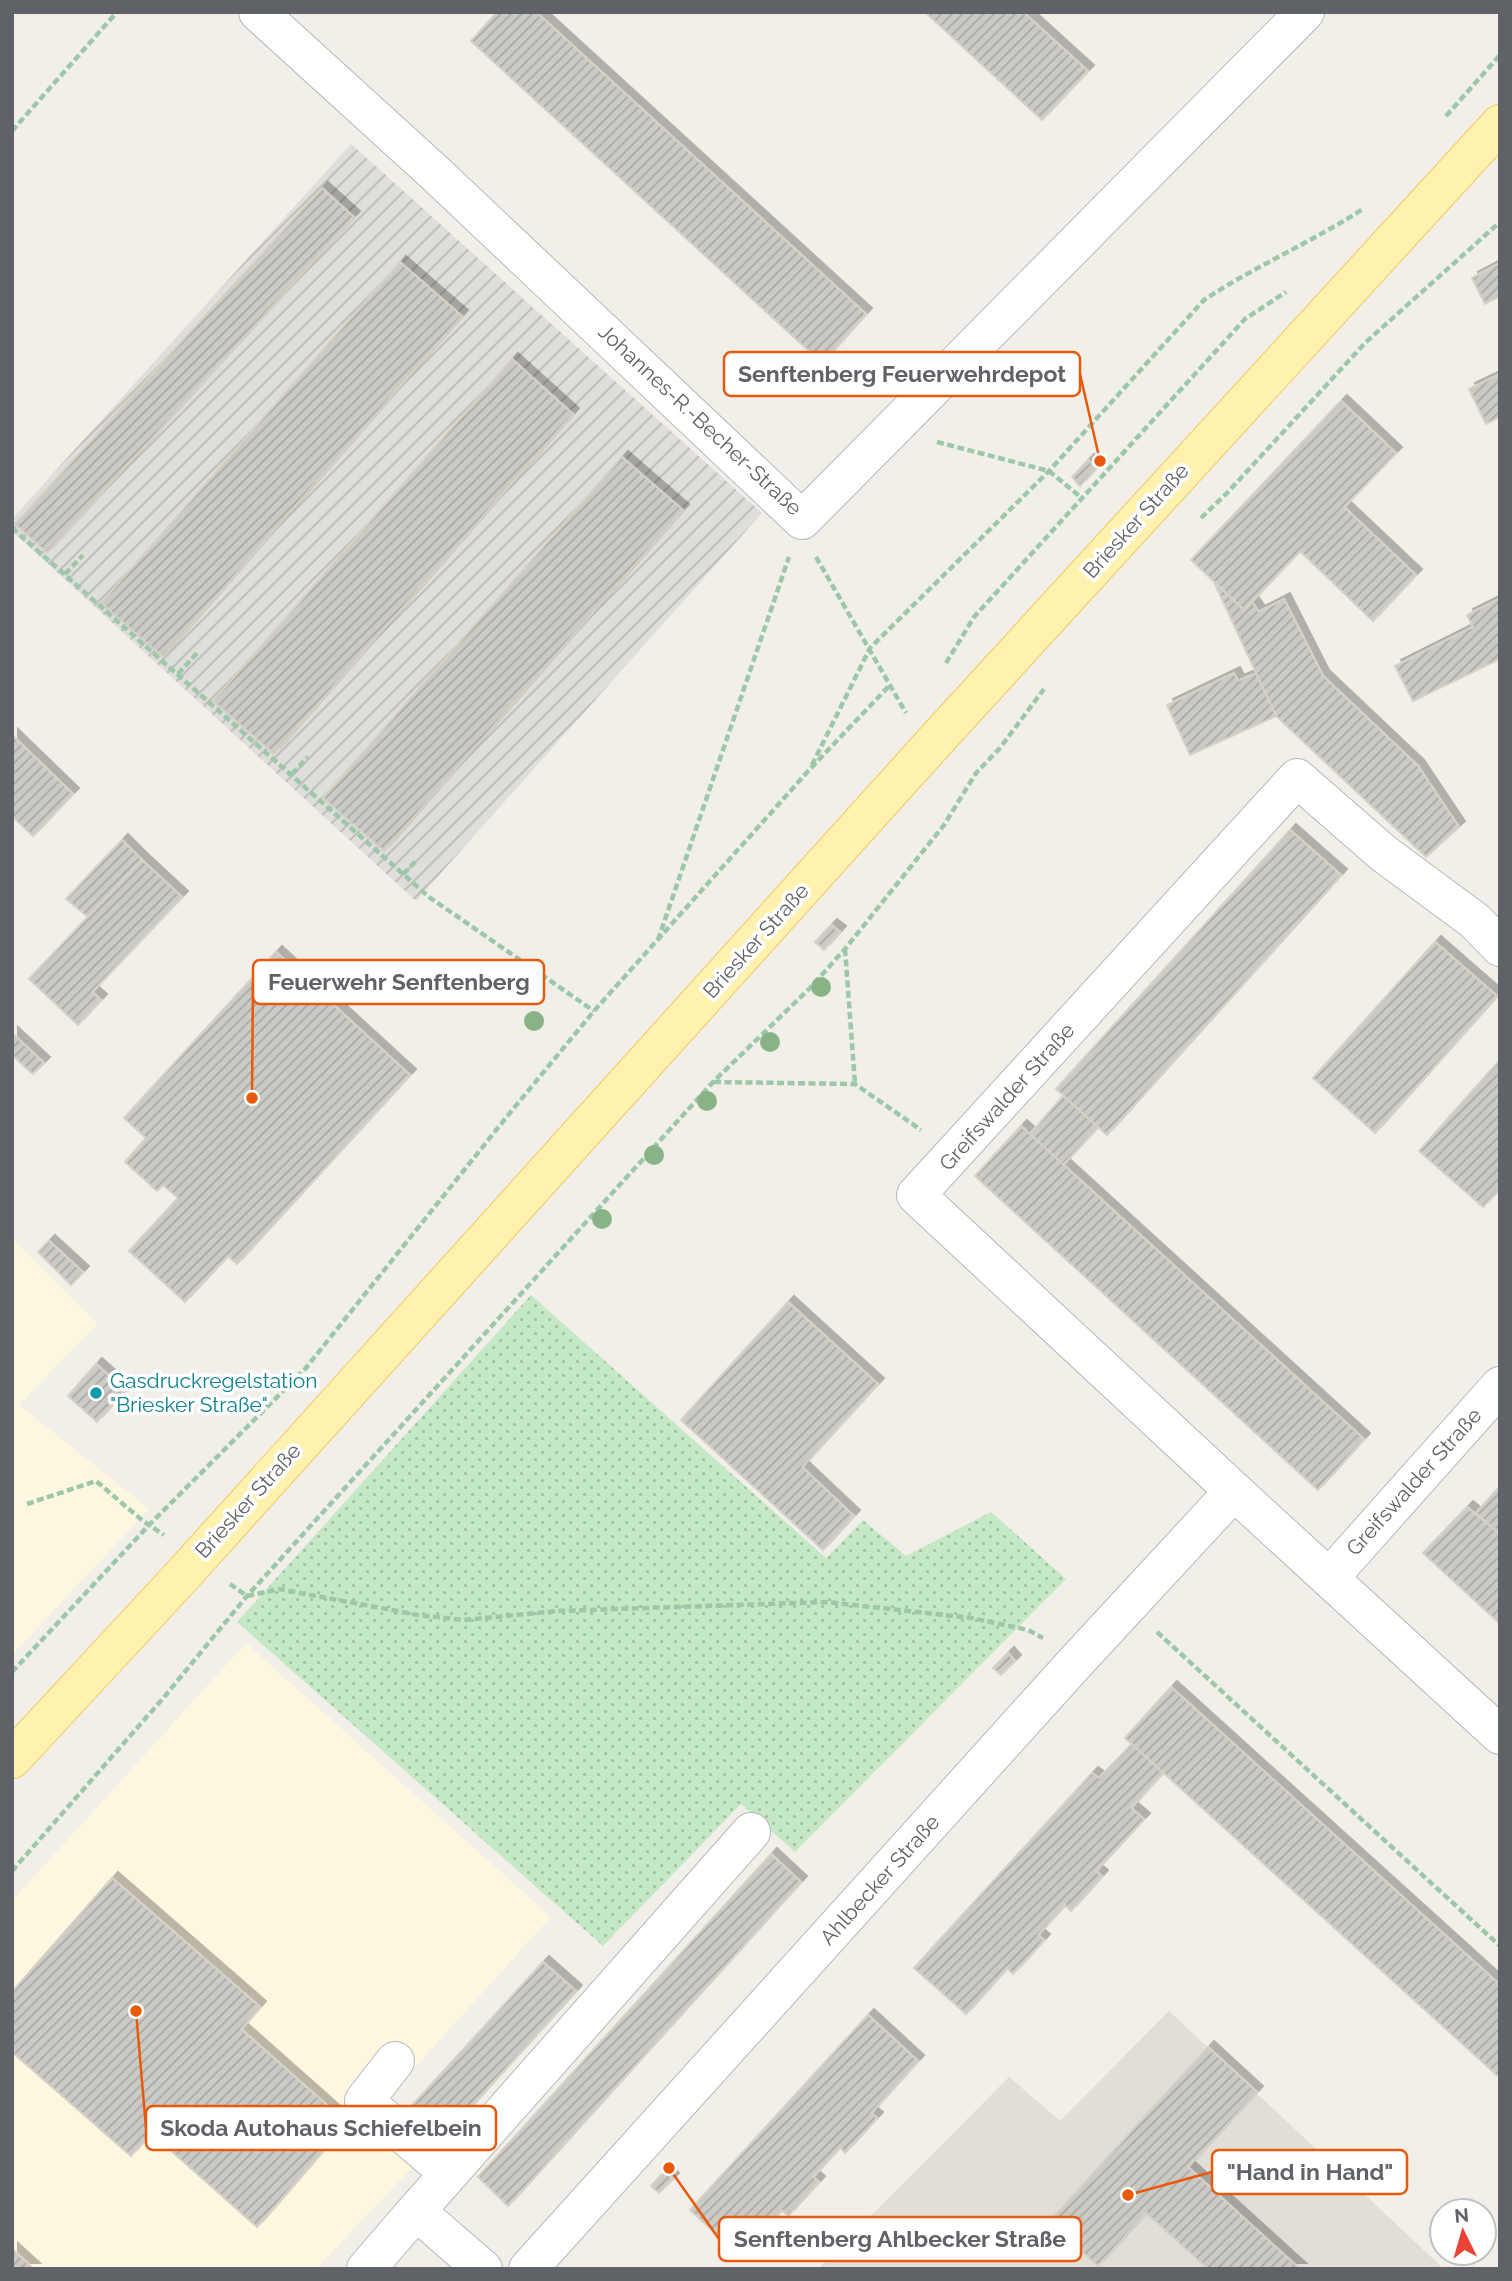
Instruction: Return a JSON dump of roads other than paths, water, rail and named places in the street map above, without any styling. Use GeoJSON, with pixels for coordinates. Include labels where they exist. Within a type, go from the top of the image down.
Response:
{"type":"FeatureCollection","features":[{"type":"Feature","properties":{"kind":"main road","name":"Briesker Straße"},"geometry":{"type":"LineString","coordinates":[[12,1759],[180,1578],[937,739],[1500,124]]}},
{"type":"Feature","properties":{"kind":"street","name":"Johannes-R.-Becher-Straße"},"geometry":{"type":"LineString","coordinates":[[258,12],[436,173],[802,520],[1305,12]]}},
{"type":"Feature","properties":{"kind":"street","name":"Greifswalder Straße"},"geometry":{"type":"LineString","coordinates":[[1500,947],[1475,921],[1383,853],[1297,778],[916,1195],[1500,1735]]}},
{"type":"Feature","properties":{"kind":"street","name":"Greifswalder Straße"},"geometry":{"type":"LineString","coordinates":[[1329,1578],[1500,1386]]}},
{"type":"Feature","properties":{"kind":"street","name":"Ahlbecker Straße"},"geometry":{"type":"LineString","coordinates":[[528,2269],[1073,1665],[1234,1491]]}},
{"type":"Feature","properties":{"kind":"street"},"geometry":{"type":"LineString","coordinates":[[366,2269],[751,1832]]}},
{"type":"Feature","properties":{"kind":"street"},"geometry":{"type":"LineString","coordinates":[[395,2061],[364,2101],[449,2173]]}},
{"type":"Feature","properties":{"kind":"street"},"geometry":{"type":"LineString","coordinates":[[416,2211],[483,2269]]}},
{"type":"Feature","properties":{"kind":"place","name":"Senftenberg Feuerwehrdepot"},"geometry":{"type":"Point","coordinates":[1100,461]}},
{"type":"Feature","properties":{"kind":"place","name":"Feuerwehr Senftenberg"},"geometry":{"type":"Point","coordinates":[252,1098]}},
{"type":"Feature","properties":{"kind":"place","name":"Gasdruckregelstation \"Briesker Straße\""},"geometry":{"type":"Point","coordinates":[96,1393]}},
{"type":"Feature","properties":{"kind":"place","name":"Skoda Autohaus Schiefelbein"},"geometry":{"type":"Point","coordinates":[136,2011]}},
{"type":"Feature","properties":{"kind":"place","name":"Senftenberg Ahlbecker Straße"},"geometry":{"type":"Point","coordinates":[669,2168]}},
{"type":"Feature","properties":{"kind":"place","name":"\"Hand in Hand\""},"geometry":{"type":"Point","coordinates":[1128,2195]}}]}
